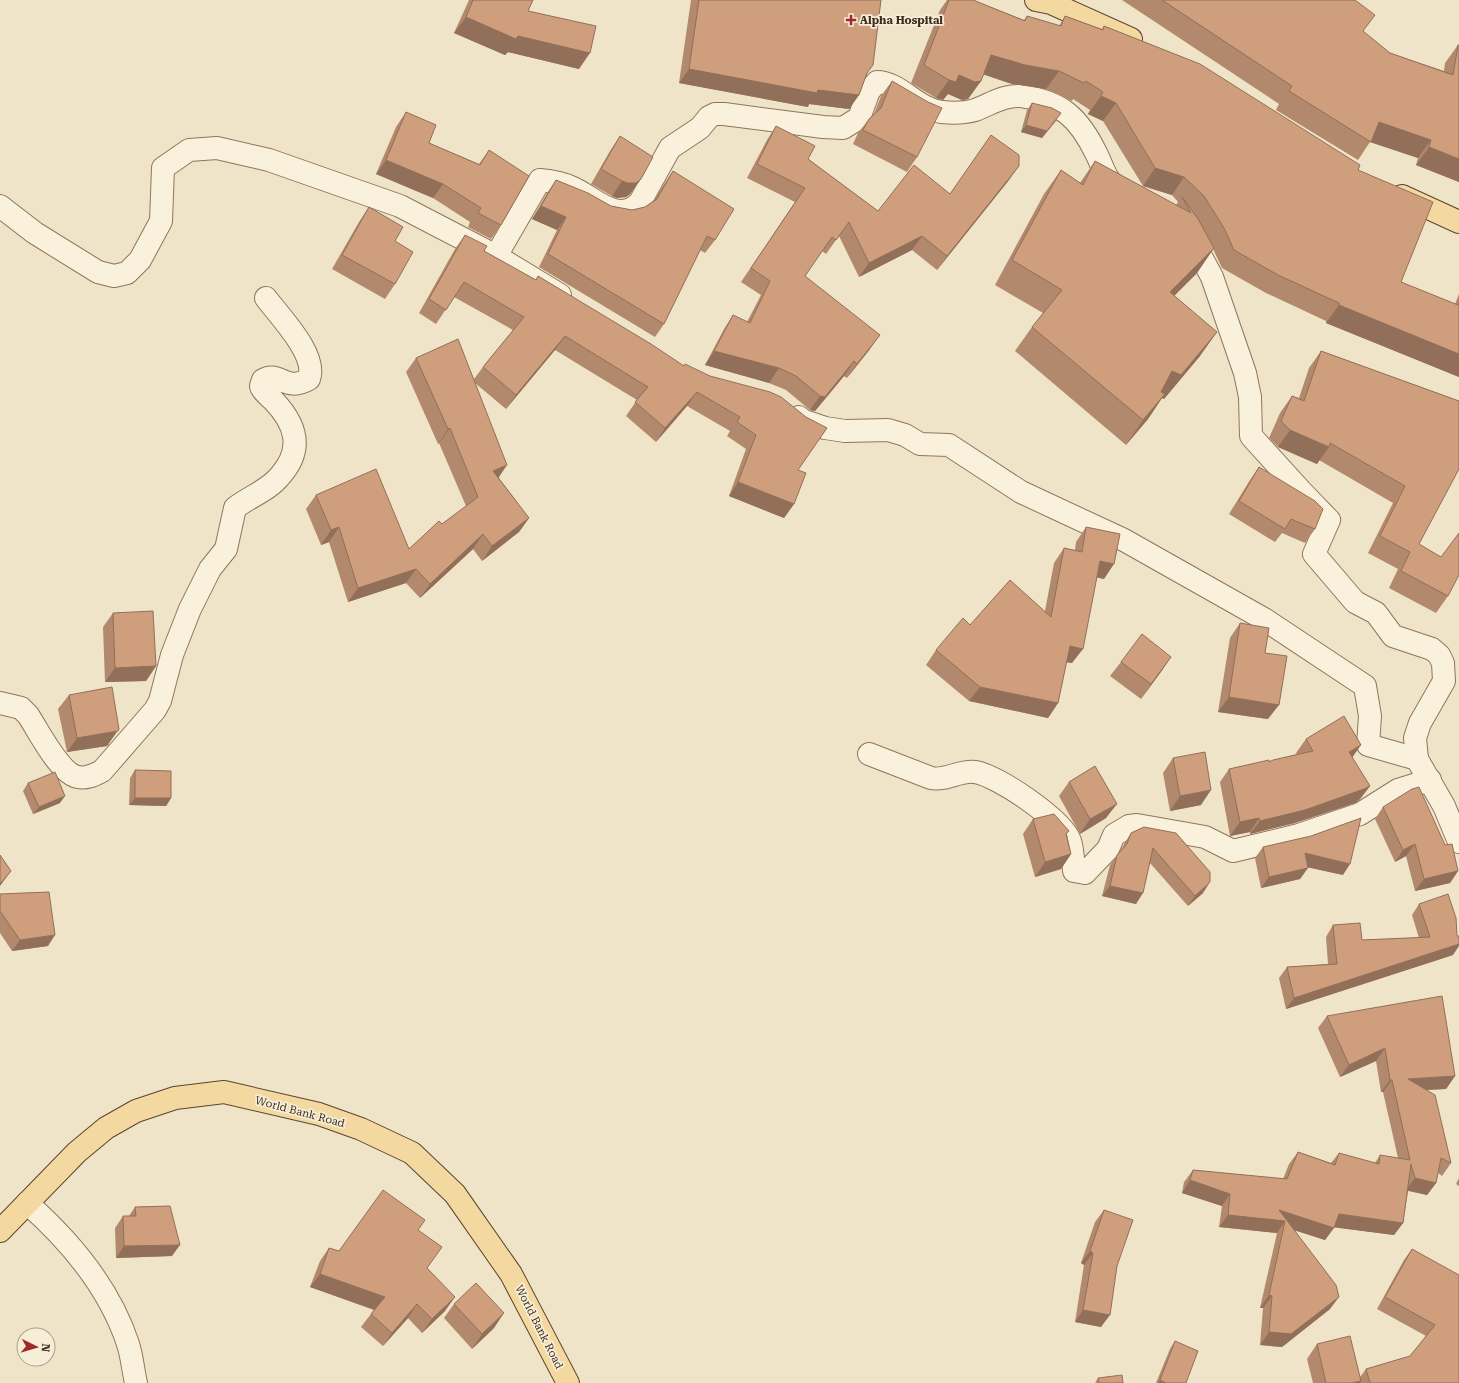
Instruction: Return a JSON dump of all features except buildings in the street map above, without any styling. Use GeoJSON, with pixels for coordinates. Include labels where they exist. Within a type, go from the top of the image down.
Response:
{"type":"FeatureCollection","features":[{"type":"Feature","properties":{"kind":"main road"},"geometry":{"type":"LineString","coordinates":[[1046,1],[1149,46]]}},
{"type":"Feature","properties":{"kind":"main road"},"geometry":{"type":"LineString","coordinates":[[1387,189],[1459,222]]}},
{"type":"Feature","properties":{"kind":"main road","name":"World Bank Road"},"geometry":{"type":"LineString","coordinates":[[0,1231],[77,1152],[106,1128],[136,1111],[175,1098],[224,1092],[319,1114],[361,1129],[412,1153],[455,1194],[511,1274],[568,1383]]}},
{"type":"Feature","properties":{"kind":"street"},"geometry":{"type":"LineString","coordinates":[[496,256],[540,180],[554,181],[566,185],[608,208],[617,212],[626,212],[633,209],[640,202],[670,148],[700,128],[709,117],[715,114],[724,114],[823,127],[843,128],[860,118],[869,92],[877,82],[887,83],[929,109],[942,112],[974,110],[1006,97],[1020,96],[1059,106],[1084,130],[1097,154],[1104,172],[1112,185],[1135,198]]}},
{"type":"Feature","properties":{"kind":"street"},"geometry":{"type":"LineString","coordinates":[[0,206],[34,233],[98,272],[114,276],[127,273],[140,260],[161,221],[164,168],[189,150],[216,148],[269,160],[400,206],[496,256],[577,305]]}},
{"type":"Feature","properties":{"kind":"street"},"geometry":{"type":"LineString","coordinates":[[1180,221],[1203,258],[1212,277],[1245,373],[1250,397],[1251,436],[1306,497],[1329,520],[1314,554],[1355,602],[1376,613],[1393,636],[1432,650],[1438,655],[1443,663],[1444,681],[1420,723],[1415,738],[1417,759],[1444,806],[1459,842]]}},
{"type":"Feature","properties":{"kind":"street"},"geometry":{"type":"LineString","coordinates":[[0,703],[21,708],[28,715],[61,765],[69,773],[78,777],[91,777],[102,771],[155,710],[160,701],[172,655],[190,610],[210,569],[226,549],[235,508],[280,477],[292,459],[295,444],[294,433],[285,415],[261,385],[263,380],[267,377],[280,379],[291,385],[301,384],[309,379],[311,364],[306,351],[266,298]]}},
{"type":"Feature","properties":{"kind":"street"},"geometry":{"type":"LineString","coordinates":[[783,404],[804,421],[825,428],[845,431],[888,430],[905,435],[920,444],[949,445],[1021,492],[1124,540],[1158,558],[1264,619],[1365,686],[1370,716],[1368,745],[1417,759]]}},
{"type":"Feature","properties":{"kind":"street"},"geometry":{"type":"LineString","coordinates":[[869,754],[938,780],[975,772],[1018,792],[1043,810],[1062,829],[1070,841],[1074,871],[1085,873],[1108,850],[1114,835],[1129,826],[1137,825],[1190,833],[1212,839],[1233,851],[1299,835],[1360,814],[1398,790],[1430,780]]}},
{"type":"Feature","properties":{"kind":"street"},"geometry":{"type":"LineString","coordinates":[[27,1203],[73,1248],[108,1300],[128,1344],[136,1383]]}},
{"type":"Feature","properties":{"kind":"place","name":"Alpha Hospital"},"geometry":{"type":"Point","coordinates":[851,20]}}]}
